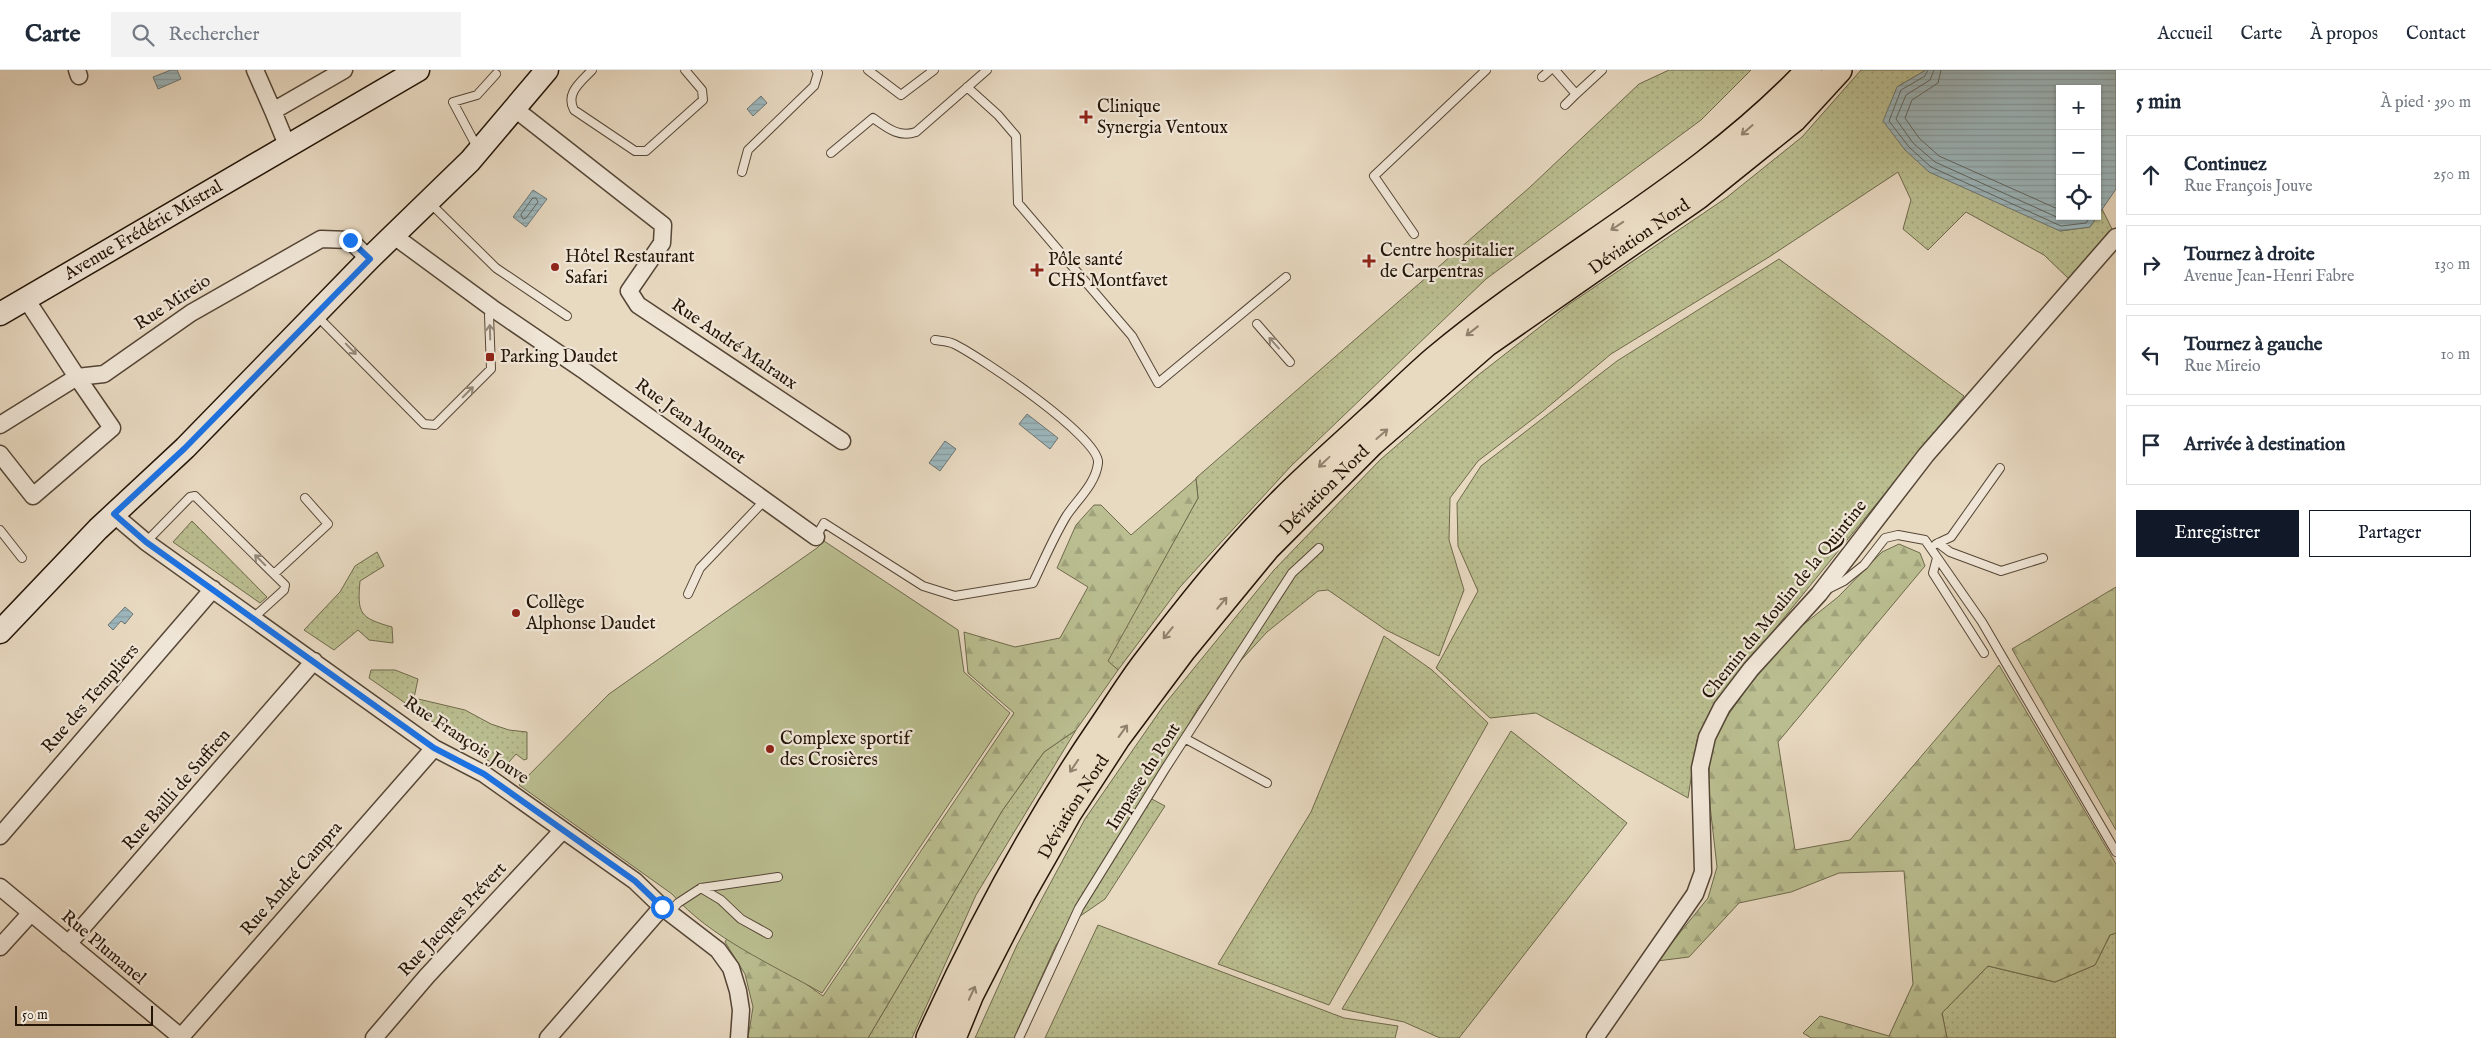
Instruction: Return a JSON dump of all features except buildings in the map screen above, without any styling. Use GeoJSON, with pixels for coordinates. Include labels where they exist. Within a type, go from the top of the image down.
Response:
{"type":"FeatureCollection","features":[{"type":"Feature","properties":{"kind":"main road","name":"Avenue Frédéric Mistral"},"geometry":{"type":"LineString","coordinates":[[0,314],[418,70]]}},
{"type":"Feature","properties":{"kind":"main road"},"geometry":{"type":"LineString","coordinates":[[515,109],[537,70]]}},
{"type":"Feature","properties":{"kind":"main road"},"geometry":{"type":"LineString","coordinates":[[0,632],[114,514],[185,448],[370,259],[429,202],[479,150],[547,70]]}},
{"type":"Feature","properties":{"kind":"main road"},"geometry":{"type":"LineString","coordinates":[[1783,97],[1784,77],[1790,70]]}},
{"type":"Feature","properties":{"kind":"main road","name":"Déviation Nord"},"geometry":{"type":"LineString","coordinates":[[929,1038],[960,968],[1010,872],[1062,784],[1143,665],[1210,580],[1282,500],[1435,359],[1541,278],[1647,206],[1734,141],[1783,97],[1809,70]]}},
{"type":"Feature","properties":{"kind":"main road","name":"Déviation Nord"},"geometry":{"type":"LineString","coordinates":[[953,1038],[971,994],[1023,893],[1068,814],[1118,737],[1183,650],[1267,548],[1372,443],[1486,344],[1697,197],[1794,119],[1839,70]]}},
{"type":"Feature","properties":{"kind":"street"},"geometry":{"type":"LineString","coordinates":[[255,70],[287,145]]}},
{"type":"Feature","properties":{"kind":"street"},"geometry":{"type":"LineString","coordinates":[[273,111],[344,70]]}},
{"type":"Feature","properties":{"kind":"street","name":"Rue André Malraux"},"geometry":{"type":"LineString","coordinates":[[515,109],[663,225],[662,243],[629,291],[638,305],[842,441]]}},
{"type":"Feature","properties":{"kind":"street","name":"Rue Jean Monnet"},"geometry":{"type":"LineString","coordinates":[[394,236],[492,308],[586,372],[816,537]]}},
{"type":"Feature","properties":{"kind":"street","name":"Chemin du Moulin de la Quintine"},"geometry":{"type":"LineString","coordinates":[[1596,1038],[1695,894],[1703,872],[1700,768],[1707,737],[1722,707],[1751,669],[1820,594],[1926,455],[2116,237]]}},
{"type":"Feature","properties":{"kind":"street","name":"Rue Mireio"},"geometry":{"type":"LineString","coordinates":[[77,377],[104,374],[191,313],[322,239],[350,240],[370,259]]}},
{"type":"Feature","properties":{"kind":"street"},"geometry":{"type":"LineString","coordinates":[[0,454],[33,496],[112,428],[26,299]]}},
{"type":"Feature","properties":{"kind":"street"},"geometry":{"type":"LineString","coordinates":[[0,425],[77,377]]}},
{"type":"Feature","properties":{"kind":"street","name":"Rue François Jouve"},"geometry":{"type":"LineString","coordinates":[[114,514],[146,542],[434,748],[484,774],[635,881],[666,909],[718,950],[731,968],[738,991],[741,1010],[739,1038]]}},
{"type":"Feature","properties":{"kind":"street","name":"Rue des Templiers"},"geometry":{"type":"LineString","coordinates":[[0,836],[213,589]]}},
{"type":"Feature","properties":{"kind":"street","name":"Rue Bailli de Suffren"},"geometry":{"type":"LineString","coordinates":[[68,944],[314,661]]}},
{"type":"Feature","properties":{"kind":"street","name":"Rue André Campra"},"geometry":{"type":"LineString","coordinates":[[181,1038],[434,748]]}},
{"type":"Feature","properties":{"kind":"street","name":"Rue Jacques Prévert"},"geometry":{"type":"LineString","coordinates":[[374,1038],[427,976],[562,831]]}},
{"type":"Feature","properties":{"kind":"street","name":"Rue Plumanel"},"geometry":{"type":"LineString","coordinates":[[0,887],[30,914],[181,1038]]}},
{"type":"Feature","properties":{"kind":"street"},"geometry":{"type":"LineString","coordinates":[[548,1038],[666,909]]}},
{"type":"Feature","properties":{"kind":"street"},"geometry":{"type":"LineString","coordinates":[[0,947],[30,914]]}},
{"type":"Feature","properties":{"kind":"lane"},"geometry":{"type":"LineString","coordinates":[[592,70],[570,95],[570,102],[574,110],[635,151],[646,151],[703,100],[702,90],[685,70]]}},
{"type":"Feature","properties":{"kind":"lane"},"geometry":{"type":"LineString","coordinates":[[742,172],[748,150],[814,86],[818,74],[816,70]]}},
{"type":"Feature","properties":{"kind":"lane"},"geometry":{"type":"LineString","coordinates":[[868,70],[901,95],[934,70]]}},
{"type":"Feature","properties":{"kind":"lane"},"geometry":{"type":"LineString","coordinates":[[832,153],[873,118],[890,131],[906,136],[916,132],[987,70]]}},
{"type":"Feature","properties":{"kind":"lane"},"geometry":{"type":"LineString","coordinates":[[1414,234],[1374,176],[1486,70]]}},
{"type":"Feature","properties":{"kind":"lane"},"geometry":{"type":"LineString","coordinates":[[1542,76],[1550,70]]}},
{"type":"Feature","properties":{"kind":"lane"},"geometry":{"type":"LineString","coordinates":[[1554,70],[1576,94]]}},
{"type":"Feature","properties":{"kind":"lane"},"geometry":{"type":"LineString","coordinates":[[1565,105],[1602,70]]}},
{"type":"Feature","properties":{"kind":"lane"},"geometry":{"type":"LineString","coordinates":[[479,150],[453,102],[477,96],[496,74]]}},
{"type":"Feature","properties":{"kind":"lane"},"geometry":{"type":"LineString","coordinates":[[967,87],[998,115],[1016,136],[1018,203],[1132,336],[1158,383],[1286,277]]}},
{"type":"Feature","properties":{"kind":"lane"},"geometry":{"type":"LineString","coordinates":[[429,202],[496,268],[567,316]]}},
{"type":"Feature","properties":{"kind":"lane"},"geometry":{"type":"LineString","coordinates":[[316,315],[424,424],[435,425],[491,369],[489,315],[492,308]]}},
{"type":"Feature","properties":{"kind":"lane"},"geometry":{"type":"LineString","coordinates":[[1257,324],[1290,362]]}},
{"type":"Feature","properties":{"kind":"lane"},"geometry":{"type":"LineString","coordinates":[[816,537],[824,523],[923,586],[955,596],[1033,583],[1067,516],[1095,477],[1098,461],[1090,444],[1078,432],[1005,376],[952,343],[935,340]]}},
{"type":"Feature","properties":{"kind":"lane"},"geometry":{"type":"LineString","coordinates":[[1930,548],[1950,537],[2000,468]]}},
{"type":"Feature","properties":{"kind":"lane"},"geometry":{"type":"LineString","coordinates":[[146,542],[190,497],[195,496],[285,585],[284,590],[252,619]]}},
{"type":"Feature","properties":{"kind":"lane"},"geometry":{"type":"LineString","coordinates":[[274,574],[328,524],[305,498]]}},
{"type":"Feature","properties":{"kind":"lane"},"geometry":{"type":"LineString","coordinates":[[688,594],[700,568],[765,500]]}},
{"type":"Feature","properties":{"kind":"lane"},"geometry":{"type":"LineString","coordinates":[[0,530],[22,558]]}},
{"type":"Feature","properties":{"kind":"lane"},"geometry":{"type":"LineString","coordinates":[[1820,594],[1844,581],[1864,565],[1885,538],[1898,535],[1925,540],[1982,622],[2116,852]]}},
{"type":"Feature","properties":{"kind":"lane"},"geometry":{"type":"LineString","coordinates":[[1938,543],[1950,552],[2001,571],[2043,558]]}},
{"type":"Feature","properties":{"kind":"lane","name":"Impasse du Pont"},"geometry":{"type":"LineString","coordinates":[[1020,1038],[1079,908],[1165,769],[1292,573],[1319,548]]}},
{"type":"Feature","properties":{"kind":"lane"},"geometry":{"type":"LineString","coordinates":[[1937,558],[1933,574],[1984,653]]}},
{"type":"Feature","properties":{"kind":"lane"},"geometry":{"type":"LineString","coordinates":[[1186,739],[1267,783]]}},
{"type":"Feature","properties":{"kind":"lane"},"geometry":{"type":"LineString","coordinates":[[666,909],[701,888],[778,877]]}},
{"type":"Feature","properties":{"kind":"lane"},"geometry":{"type":"LineString","coordinates":[[701,888],[721,900],[741,919],[768,934]]}},
{"type":"Feature","properties":{"kind":"green space"},"geometry":{"type":"Polygon","coordinates":[[[1669,70],[1751,70],[1701,120],[1486,279],[1291,466],[1180,587],[1118,670],[1107,661],[1198,498],[1196,478],[1529,188],[1639,84],[1669,70]]]}},
{"type":"Feature","properties":{"kind":"green space"},"geometry":{"type":"Polygon","coordinates":[[[1861,70],[1926,70],[1897,87],[2060,231],[2090,227],[2095,220],[2101,220],[2102,209],[2112,229],[2069,279],[2044,255],[1966,212],[1928,250],[1903,229],[1911,200],[1898,172],[1769,257],[1611,354],[1542,412],[1478,461],[1450,498],[1449,540],[1464,590],[1439,656],[1386,630],[1328,590],[1318,591],[1267,632],[1199,706],[1148,797],[1165,806],[1105,899],[1073,921],[1056,945],[1014,1038],[975,1038],[1017,945],[1085,819],[1164,705],[1274,570],[1380,460],[1477,376],[1568,305],[1726,198],[1802,137],[1861,70]]]}},
{"type":"Feature","properties":{"kind":"green space"},"geometry":{"type":"Polygon","coordinates":[[[1779,259],[1964,396],[1714,704],[1697,740],[1688,798],[1536,713],[1490,718],[1436,668],[1478,591],[1458,546],[1457,503],[1481,466],[1617,361],[1779,259]]]}},
{"type":"Feature","properties":{"kind":"green space"},"geometry":{"type":"Polygon","coordinates":[[[1196,479],[1198,498],[1108,661],[1118,670],[1076,730],[1044,752],[1002,811],[868,1038],[748,1038],[753,1007],[745,974],[725,942],[731,931],[823,996],[1014,713],[968,673],[964,632],[1015,647],[1060,638],[1088,587],[1057,568],[1076,525],[1094,505],[1101,505],[1131,535],[1196,479]]]}},
{"type":"Feature","properties":{"kind":"green space"},"geometry":{"type":"Polygon","coordinates":[[[192,521],[267,597],[260,603],[173,542],[192,521]]]}},
{"type":"Feature","properties":{"kind":"green space","name":"Complexe sportif des Crosières"},"geometry":{"type":"Polygon","coordinates":[[[824,541],[958,630],[964,672],[1010,713],[822,993],[762,961],[723,937],[688,910],[672,894],[519,785],[609,694],[817,548],[824,541]]]}},
{"type":"Feature","properties":{"kind":"green space"},"geometry":{"type":"Polygon","coordinates":[[[1899,544],[1920,553],[1925,566],[1778,742],[1795,850],[1850,840],[1999,665],[2116,864],[2116,933],[2110,935],[2095,965],[2055,982],[1988,966],[1942,1013],[1947,1038],[1811,1038],[1803,1033],[1820,1016],[1889,1036],[1913,984],[1904,871],[1839,873],[1791,892],[1739,903],[1689,957],[1657,961],[1708,898],[1717,867],[1708,788],[1710,756],[1716,732],[1758,673],[1789,636],[1838,597],[1882,552],[1899,544]]]}},
{"type":"Feature","properties":{"kind":"green space"},"geometry":{"type":"Polygon","coordinates":[[[377,552],[384,566],[360,581],[360,608],[373,621],[392,627],[393,643],[369,640],[358,630],[334,650],[304,630],[340,592],[355,566],[377,552]]]}},
{"type":"Feature","properties":{"kind":"green space"},"geometry":{"type":"Polygon","coordinates":[[[2116,587],[2116,830],[2012,649],[2116,587]]]}},
{"type":"Feature","properties":{"kind":"green space"},"geometry":{"type":"Polygon","coordinates":[[[1384,636],[1432,670],[1488,723],[1329,1005],[1218,964],[1311,812],[1384,636]]]}},
{"type":"Feature","properties":{"kind":"green space"},"geometry":{"type":"Polygon","coordinates":[[[371,670],[395,670],[418,679],[414,698],[465,710],[491,724],[509,730],[527,732],[527,759],[524,760],[516,754],[502,770],[369,678],[371,670]]]}},
{"type":"Feature","properties":{"kind":"green space"},"geometry":{"type":"Polygon","coordinates":[[[1076,730],[976,895],[912,1038],[868,1038],[1002,811],[1044,752],[1076,730]]]}},
{"type":"Feature","properties":{"kind":"green space"},"geometry":{"type":"Polygon","coordinates":[[[1511,731],[1627,823],[1459,1038],[1440,1038],[1404,1022],[1342,1009],[1511,731]]]}},
{"type":"Feature","properties":{"kind":"green space"},"geometry":{"type":"Polygon","coordinates":[[[1098,925],[1344,1018],[1398,1026],[1395,1038],[1045,1038],[1098,925]]]}},
{"type":"Feature","properties":{"kind":"green space"},"geometry":{"type":"Polygon","coordinates":[[[2116,933],[2116,1038],[1947,1038],[1942,1013],[1988,966],[2055,982],[2095,965],[2110,935],[2116,933]]]}},
{"type":"Feature","properties":{"kind":"water"},"geometry":{"type":"Polygon","coordinates":[[[171,70],[177,70],[181,79],[158,89],[153,77],[171,70]]]}},
{"type":"Feature","properties":{"kind":"water"},"geometry":{"type":"Polygon","coordinates":[[[1926,70],[2116,70],[2116,189],[2101,211],[2101,85],[2056,85],[2056,220],[2095,220],[2090,227],[2060,231],[1929,172],[1905,150],[1883,121],[1897,87],[1926,70]]]}},
{"type":"Feature","properties":{"kind":"water"},"geometry":{"type":"Polygon","coordinates":[[[761,96],[767,103],[753,116],[747,109],[761,96]]]}},
{"type":"Feature","properties":{"kind":"water"},"geometry":{"type":"Polygon","coordinates":[[[533,190],[547,199],[526,227],[513,217],[533,190]]]}},
{"type":"Feature","properties":{"kind":"water"},"geometry":{"type":"Polygon","coordinates":[[[1027,414],[1058,438],[1050,449],[1019,424],[1027,414]]]}},
{"type":"Feature","properties":{"kind":"water"},"geometry":{"type":"Polygon","coordinates":[[[945,441],[956,449],[940,471],[929,463],[945,441]]]}},
{"type":"Feature","properties":{"kind":"water"},"geometry":{"type":"Polygon","coordinates":[[[125,607],[133,614],[125,624],[121,621],[113,630],[108,625],[125,607]]]}},
{"type":"Feature","properties":{"kind":"place","name":"Clinique Synergia Ventoux"},"geometry":{"type":"Point","coordinates":[1086,117]}},
{"type":"Feature","properties":{"kind":"place","name":"Centre hospitalier de Carpentras"},"geometry":{"type":"Point","coordinates":[1369,261]}},
{"type":"Feature","properties":{"kind":"place","name":"Hôtel Restaurant Safari"},"geometry":{"type":"Point","coordinates":[555,267]}},
{"type":"Feature","properties":{"kind":"place","name":"Pôle santé CHS Montfavet"},"geometry":{"type":"Point","coordinates":[1037,270]}},
{"type":"Feature","properties":{"kind":"place","name":"Parking Daudet"},"geometry":{"type":"Point","coordinates":[490,357]}},
{"type":"Feature","properties":{"kind":"place","name":"Collège Alphonse Daudet"},"geometry":{"type":"Point","coordinates":[516,613]}},
{"type":"Feature","properties":{"kind":"place","name":"Complexe sportif des Crosières"},"geometry":{"type":"Point","coordinates":[770,749]}},
{"type":"Feature","properties":{"kind":"route"},"geometry":{"type":"LineString","coordinates":[[350,240],[370,259],[185,448],[114,514],[119,521],[146,542],[434,748],[484,774],[635,881],[662,907]]}}]}
